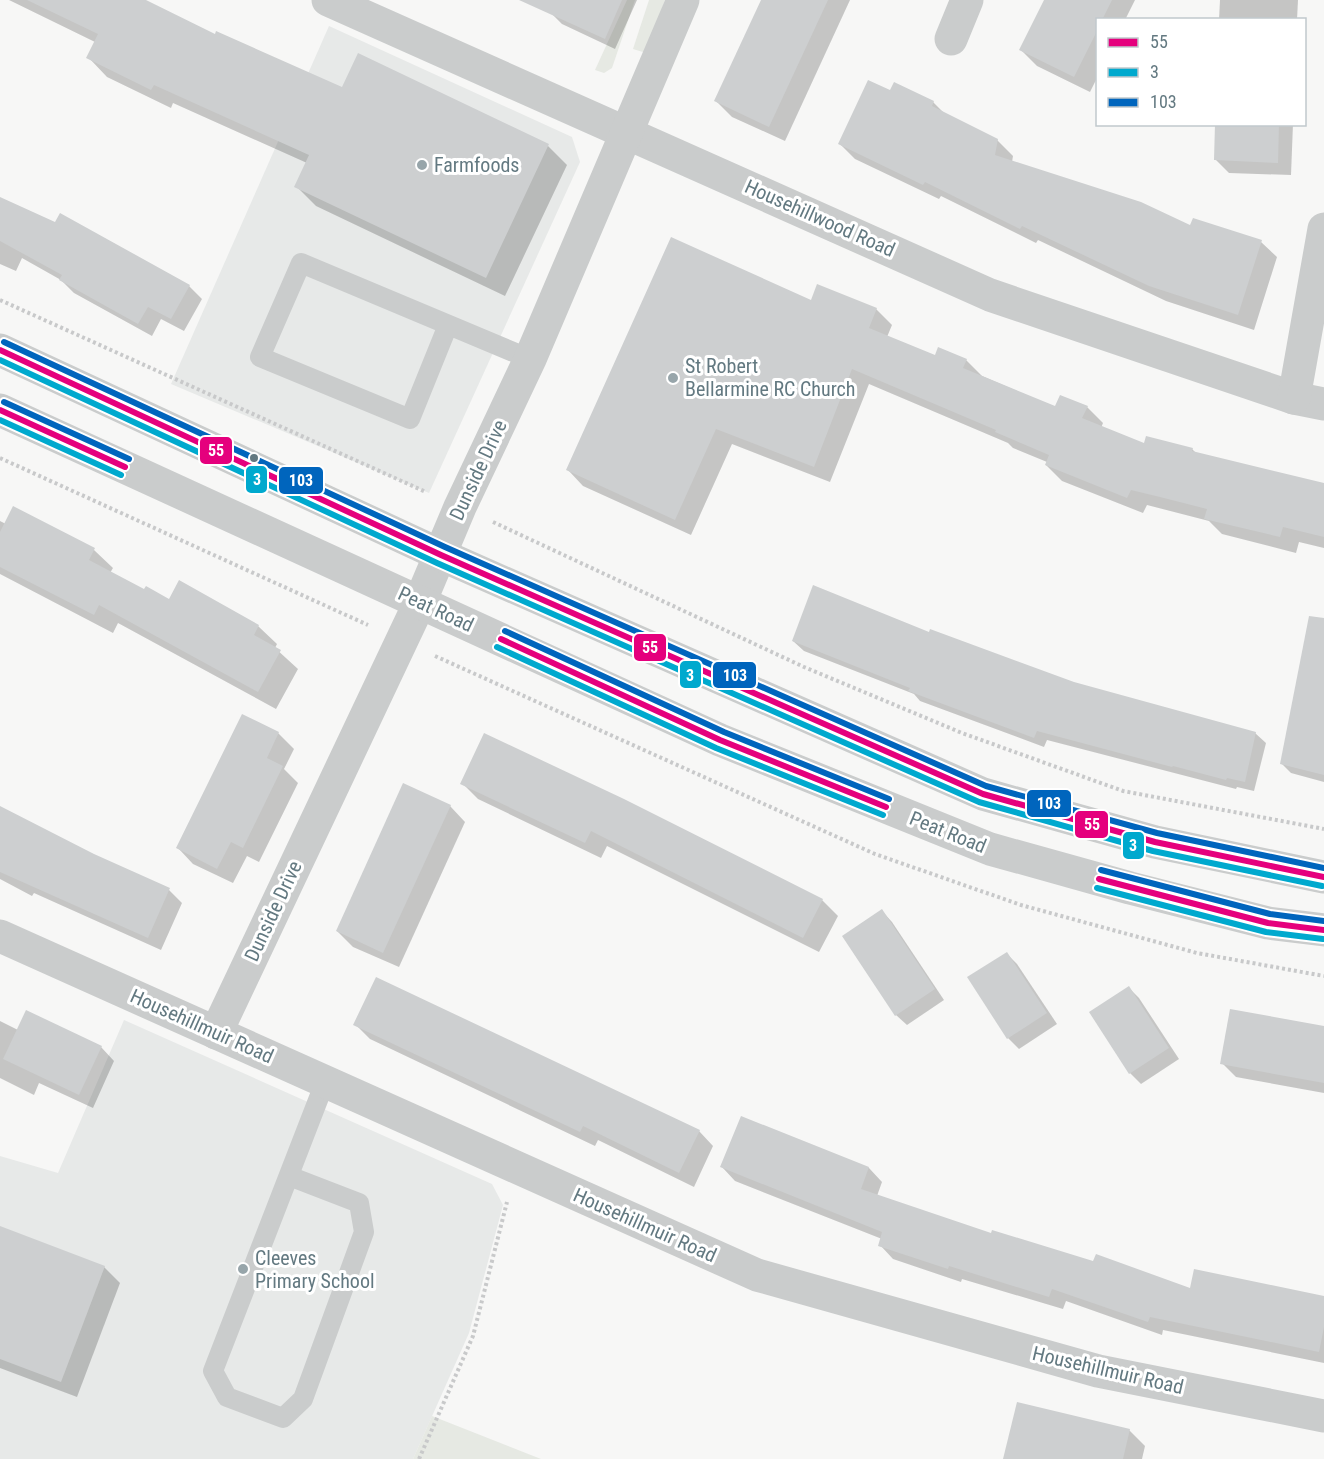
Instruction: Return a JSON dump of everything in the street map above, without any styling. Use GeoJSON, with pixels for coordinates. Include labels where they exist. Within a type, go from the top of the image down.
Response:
{"type":"FeatureCollection","features":[{"type":"Feature","properties":{"kind":"street","name":"Househillwood Road"},"geometry":{"type":"LineString","coordinates":[[328,0],[990,295],[1309,401]]}},
{"type":"Feature","properties":{"kind":"street","name":"Dunside Drive"},"geometry":{"type":"LineString","coordinates":[[216,1033],[420,602],[460,507],[530,359],[683,0]]}},
{"type":"Feature","properties":{"kind":"street"},"geometry":{"type":"LineString","coordinates":[[951,39],[967,0]]}},
{"type":"Feature","properties":{"kind":"street"},"geometry":{"type":"LineString","coordinates":[[1309,401],[1324,229]]}},
{"type":"Feature","properties":{"kind":"street"},"geometry":{"type":"LineString","coordinates":[[0,350],[441,555],[983,794],[1155,842],[1324,877]]}},
{"type":"Feature","properties":{"kind":"street","name":"Peat Road"},"geometry":{"type":"LineString","coordinates":[[0,410],[720,740],[990,849],[1268,923],[1324,930]]}},
{"type":"Feature","properties":{"kind":"street","name":"Househillmuir Road"},"geometry":{"type":"LineString","coordinates":[[0,936],[757,1275],[1098,1371],[1324,1416]]}},
{"type":"Feature","properties":{"kind":"lane"},"geometry":{"type":"LineString","coordinates":[[448,325],[410,419],[260,357],[301,263],[530,359]]}},
{"type":"Feature","properties":{"kind":"lane"},"geometry":{"type":"LineString","coordinates":[[290,1176],[359,1203],[364,1232],[303,1399],[283,1418],[227,1397],[213,1371],[325,1082]]}},
{"type":"Feature","properties":{"kind":"path"},"geometry":{"type":"LineString","coordinates":[[0,300],[460,507],[804,667],[962,734],[1123,791],[1324,828]]}},
{"type":"Feature","properties":{"kind":"path"},"geometry":{"type":"LineString","coordinates":[[419,1459],[473,1336],[515,1167]]}},
{"type":"Feature","properties":{"kind":"shaded area"},"geometry":{"type":"Polygon","coordinates":[[[627,0],[635,0],[612,68],[604,73],[595,70],[627,0]]]}},
{"type":"Feature","properties":{"kind":"shaded area"},"geometry":{"type":"Polygon","coordinates":[[[649,0],[665,0],[646,53],[633,49],[649,0]]]}},
{"type":"Feature","properties":{"kind":"shaded area"},"geometry":{"type":"Polygon","coordinates":[[[329,26],[572,137],[580,162],[429,493],[171,384],[329,26]]]}},
{"type":"Feature","properties":{"kind":"shaded area","name":"Cleeves Primary School"},"geometry":{"type":"Polygon","coordinates":[[[124,1020],[492,1184],[503,1205],[469,1333],[413,1459],[0,1459],[0,1156],[58,1173],[124,1020]]]}},
{"type":"Feature","properties":{"kind":"shaded area"},"geometry":{"type":"Polygon","coordinates":[[[432,1416],[541,1459],[413,1459],[432,1416]]]}},
{"type":"Feature","properties":{"kind":"building","name":"Farmfoods"},"geometry":{"type":"Polygon","coordinates":[[[27,0],[146,0],[215,34],[216,31],[342,87],[358,53],[549,144],[486,278],[294,187],[309,155],[154,85],[151,90],[86,58],[98,34],[27,0]]]}},
{"type":"Feature","properties":{"kind":"building"},"geometry":{"type":"Polygon","coordinates":[[[519,0],[622,0],[605,39],[519,0]]]}},
{"type":"Feature","properties":{"kind":"building"},"geometry":{"type":"Polygon","coordinates":[[[761,0],[828,0],[769,127],[714,101],[761,0]]]}},
{"type":"Feature","properties":{"kind":"building"},"geometry":{"type":"Polygon","coordinates":[[[1044,0],[1112,0],[1103,18],[1096,18],[1096,33],[1074,77],[1019,50],[1044,0]]]}},
{"type":"Feature","properties":{"kind":"building"},"geometry":{"type":"Polygon","coordinates":[[[868,80],[890,90],[894,82],[934,101],[932,106],[998,139],[995,155],[1141,202],[1190,225],[1193,218],[1262,240],[1238,315],[1149,286],[1022,226],[1020,229],[925,182],[923,185],[838,144],[868,80]]]}},
{"type":"Feature","properties":{"kind":"building"},"geometry":{"type":"Polygon","coordinates":[[[1215,126],[1279,126],[1278,163],[1214,160],[1215,126]]]}},
{"type":"Feature","properties":{"kind":"building"},"geometry":{"type":"Polygon","coordinates":[[[0,197],[55,222],[60,213],[190,285],[171,319],[148,307],[138,324],[59,280],[62,275],[0,241],[0,197]]]}},
{"type":"Feature","properties":{"kind":"building"},"geometry":{"type":"Polygon","coordinates":[[[671,237],[811,300],[817,284],[877,308],[869,328],[935,355],[938,347],[967,359],[963,368],[1055,406],[1060,395],[1088,406],[1082,418],[1144,443],[1146,436],[1193,448],[1192,451],[1324,483],[1324,537],[1283,527],[1280,537],[1204,519],[1207,509],[1131,490],[1127,498],[1045,465],[1049,455],[995,432],[996,430],[852,369],[814,467],[716,429],[675,520],[566,470],[671,237]]]}},
{"type":"Feature","properties":{"kind":"building"},"geometry":{"type":"Polygon","coordinates":[[[13,506],[95,548],[89,560],[144,589],[146,586],[169,599],[179,580],[259,625],[254,635],[281,650],[258,692],[99,605],[94,615],[0,567],[0,532],[13,506]]]}},
{"type":"Feature","properties":{"kind":"building"},"geometry":{"type":"Polygon","coordinates":[[[813,585],[929,632],[930,629],[1074,682],[1256,732],[1245,782],[1227,778],[1226,780],[1172,767],[1037,731],[1034,738],[908,691],[910,688],[792,641],[813,585]]]}},
{"type":"Feature","properties":{"kind":"building"},"geometry":{"type":"Polygon","coordinates":[[[1309,616],[1324,618],[1324,775],[1280,764],[1309,616]]]}},
{"type":"Feature","properties":{"kind":"building"},"geometry":{"type":"Polygon","coordinates":[[[242,714],[279,732],[267,758],[283,766],[243,848],[231,842],[217,869],[176,848],[242,714]]]}},
{"type":"Feature","properties":{"kind":"building"},"geometry":{"type":"Polygon","coordinates":[[[484,733],[624,799],[823,899],[803,938],[591,831],[585,843],[460,784],[484,733]]]}},
{"type":"Feature","properties":{"kind":"building"},"geometry":{"type":"Polygon","coordinates":[[[403,783],[451,805],[383,953],[336,931],[403,783]]]}},
{"type":"Feature","properties":{"kind":"building"},"geometry":{"type":"Polygon","coordinates":[[[0,806],[94,854],[170,888],[148,938],[0,872],[0,806]]]}},
{"type":"Feature","properties":{"kind":"building"},"geometry":{"type":"Polygon","coordinates":[[[882,909],[935,989],[895,1016],[842,936],[882,909]]]}},
{"type":"Feature","properties":{"kind":"building"},"geometry":{"type":"Polygon","coordinates":[[[1007,952],[1047,1013],[1007,1039],[967,977],[1007,952]]]}},
{"type":"Feature","properties":{"kind":"building"},"geometry":{"type":"Polygon","coordinates":[[[376,977],[700,1130],[679,1173],[583,1126],[580,1132],[353,1025],[376,977]]]}},
{"type":"Feature","properties":{"kind":"building"},"geometry":{"type":"Polygon","coordinates":[[[1129,986],[1169,1048],[1129,1074],[1089,1012],[1129,986]]]}},
{"type":"Feature","properties":{"kind":"building"},"geometry":{"type":"Polygon","coordinates":[[[1230,1009],[1324,1026],[1324,1083],[1220,1064],[1230,1009]]]}},
{"type":"Feature","properties":{"kind":"building"},"geometry":{"type":"Polygon","coordinates":[[[26,1010],[102,1046],[79,1095],[3,1059],[26,1010]]]}},
{"type":"Feature","properties":{"kind":"building"},"geometry":{"type":"Polygon","coordinates":[[[741,1116],[869,1167],[861,1189],[991,1233],[992,1230],[1093,1261],[1096,1254],[1190,1288],[1194,1269],[1324,1296],[1324,1327],[1319,1352],[1150,1317],[1148,1322],[1052,1289],[1049,1297],[949,1266],[948,1269],[878,1246],[882,1232],[720,1167],[741,1116]]]}},
{"type":"Feature","properties":{"kind":"building"},"geometry":{"type":"Polygon","coordinates":[[[0,1226],[105,1266],[61,1382],[0,1359],[0,1226]]]}},
{"type":"Feature","properties":{"kind":"building"},"geometry":{"type":"Polygon","coordinates":[[[1017,1402],[1130,1429],[1123,1459],[1003,1459],[1017,1402]]]}},
{"type":"Feature","properties":{"kind":"transit line","name":"103"},"geometry":{"type":"LineString","coordinates":[[4,342],[445,547],[986,786],[1157,833],[1324,868]]}},
{"type":"Feature","properties":{"kind":"transit line","name":"55"},"geometry":{"type":"LineString","coordinates":[[0,350],[441,555],[983,794],[1155,842],[1324,877]]}},
{"type":"Feature","properties":{"kind":"transit line","name":"3"},"geometry":{"type":"LineString","coordinates":[[0,360],[437,563],[979,802],[1153,851],[1322,886]]}},
{"type":"Feature","properties":{"kind":"transit line","name":"103"},"geometry":{"type":"LineString","coordinates":[[4,402],[129,459]]}},
{"type":"Feature","properties":{"kind":"transit line","name":"55"},"geometry":{"type":"LineString","coordinates":[[0,410],[125,467]]}},
{"type":"Feature","properties":{"kind":"transit line","name":"3"},"geometry":{"type":"LineString","coordinates":[[0,420],[121,475]]}},
{"type":"Feature","properties":{"kind":"transit line","name":"103"},"geometry":{"type":"LineString","coordinates":[[505,631],[724,732],[889,799]]}},
{"type":"Feature","properties":{"kind":"transit line","name":"55"},"geometry":{"type":"LineString","coordinates":[[501,639],[720,740],[886,807]]}},
{"type":"Feature","properties":{"kind":"transit line","name":"3"},"geometry":{"type":"LineString","coordinates":[[497,647],[716,748],[883,815]]}},
{"type":"Feature","properties":{"kind":"transit line","name":"103"},"geometry":{"type":"LineString","coordinates":[[1101,870],[1270,914],[1324,921]]}},
{"type":"Feature","properties":{"kind":"transit line","name":"55"},"geometry":{"type":"LineString","coordinates":[[1099,879],[1268,923],[1324,930]]}},
{"type":"Feature","properties":{"kind":"transit line","name":"3"},"geometry":{"type":"LineString","coordinates":[[1097,888],[1266,932],[1323,939]]}},
{"type":"Feature","properties":{"kind":"place","name":"Farmfoods"},"geometry":{"type":"Point","coordinates":[422,165]}},
{"type":"Feature","properties":{"kind":"place","name":"St Robert Bellarmine RC Church"},"geometry":{"type":"Point","coordinates":[673,378]}},
{"type":"Feature","properties":{"kind":"place","name":"Cleeves Primary School"},"geometry":{"type":"Point","coordinates":[243,1269]}}]}
